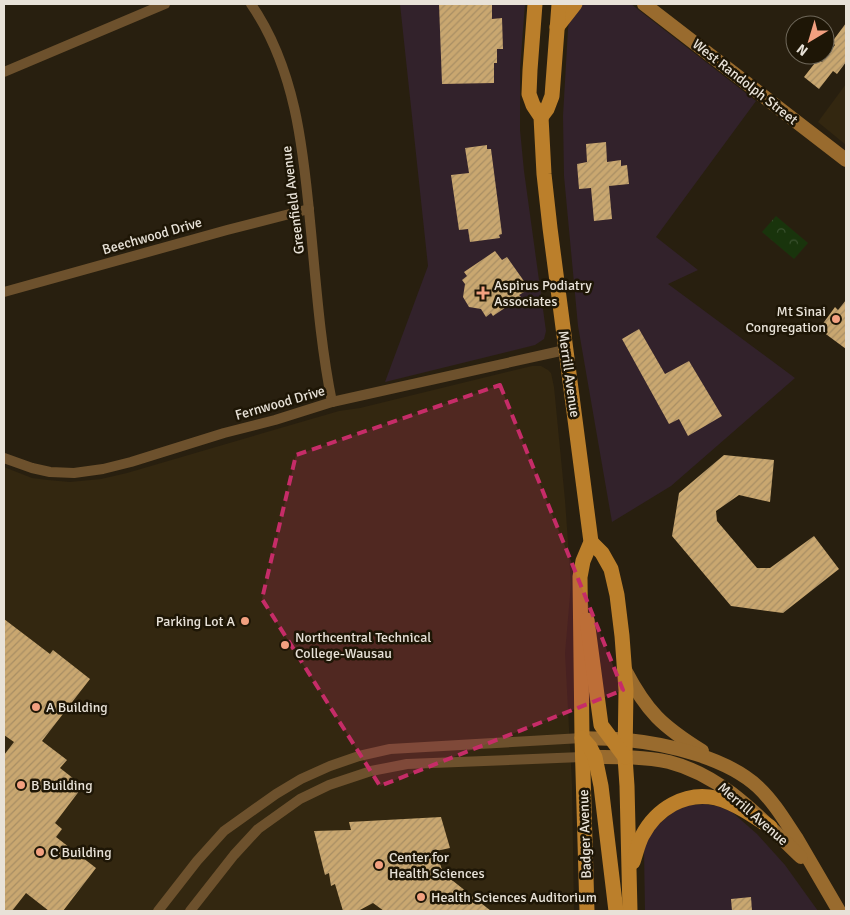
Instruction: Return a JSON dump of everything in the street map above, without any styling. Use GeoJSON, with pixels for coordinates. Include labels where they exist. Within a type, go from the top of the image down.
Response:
{"type":"FeatureCollection","features":[{"type":"Feature","properties":{"kind":"main road","name":"Merrill Avenue"},"geometry":{"type":"LineString","coordinates":[[535,4],[530,94],[533,105],[541,117],[547,205],[591,542]]}},
{"type":"Feature","properties":{"kind":"main road"},"geometry":{"type":"LineString","coordinates":[[541,117],[547,109],[552,96],[559,4]]}},
{"type":"Feature","properties":{"kind":"main road"},"geometry":{"type":"LineString","coordinates":[[558,27],[575,4]]}},
{"type":"Feature","properties":{"kind":"main road","name":"West Randolph Street"},"geometry":{"type":"LineString","coordinates":[[644,4],[846,160]]}},
{"type":"Feature","properties":{"kind":"main road"},"geometry":{"type":"LineString","coordinates":[[616,911],[602,792],[582,738],[580,577],[581,565],[591,542],[605,556],[613,576],[617,595],[625,669],[626,706],[618,740]]}},
{"type":"Feature","properties":{"kind":"main road"},"geometry":{"type":"LineString","coordinates":[[580,577],[593,655],[600,721],[618,740],[625,757],[630,911]]}},
{"type":"Feature","properties":{"kind":"main road"},"geometry":{"type":"LineString","coordinates":[[625,669],[641,699],[667,728],[725,766]]}},
{"type":"Feature","properties":{"kind":"main road","name":"Merrill Avenue"},"geometry":{"type":"LineString","coordinates":[[582,738],[618,740],[684,751],[725,766],[752,782],[771,801],[839,911]]}},
{"type":"Feature","properties":{"kind":"main road","name":"Merrill Avenue"},"geometry":{"type":"LineString","coordinates":[[589,757],[625,757],[670,762],[705,776],[727,789],[816,871]]}},
{"type":"Feature","properties":{"kind":"main road","name":"Badger Avenue"},"geometry":{"type":"LineString","coordinates":[[587,911],[589,757]]}},
{"type":"Feature","properties":{"kind":"main road"},"geometry":{"type":"LineString","coordinates":[[629,875],[644,832],[662,812],[679,801],[698,797],[721,800],[749,813],[770,827]]}},
{"type":"Feature","properties":{"kind":"street"},"geometry":{"type":"LineString","coordinates":[[4,72],[165,4]]}},
{"type":"Feature","properties":{"kind":"street","name":"Greenfield Avenue"},"geometry":{"type":"LineString","coordinates":[[251,4],[268,29],[280,55],[287,77],[301,147],[321,334],[332,402]]}},
{"type":"Feature","properties":{"kind":"street","name":"Beechwood Drive"},"geometry":{"type":"LineString","coordinates":[[4,292],[227,230],[309,210]]}},
{"type":"Feature","properties":{"kind":"street","name":"Fernwood Drive"},"geometry":{"type":"LineString","coordinates":[[4,458],[50,472],[90,471],[131,462],[332,402],[566,350]]}},
{"type":"Feature","properties":{"kind":"street"},"geometry":{"type":"LineString","coordinates":[[158,911],[202,854],[227,828],[276,794],[301,779],[322,770],[358,756],[390,749],[582,738]]}},
{"type":"Feature","properties":{"kind":"street"},"geometry":{"type":"LineString","coordinates":[[190,911],[229,860],[258,829],[300,799],[329,785],[371,771],[407,764],[589,757]]}},
{"type":"Feature","properties":{"kind":"highlighted area"},"geometry":{"type":"Polygon","coordinates":[[[500,385],[623,690],[380,786],[262,599],[296,455],[500,385]]]}},
{"type":"Feature","properties":{"kind":"shaded area"},"geometry":{"type":"Polygon","coordinates":[[[400,4],[525,4],[520,69],[520,130],[546,331],[544,339],[535,345],[385,382],[428,266],[400,4]]]}},
{"type":"Feature","properties":{"kind":"shaded area"},"geometry":{"type":"Polygon","coordinates":[[[583,4],[631,4],[756,101],[656,237],[698,270],[668,284],[795,378],[671,486],[612,522],[578,326],[564,176],[563,116],[568,29],[569,22],[583,4]]]}},
{"type":"Feature","properties":{"kind":"shaded area"},"geometry":{"type":"Polygon","coordinates":[[[846,84],[846,145],[818,122],[846,84]]]}},
{"type":"Feature","properties":{"kind":"shaded area","name":"Northcentral Technical College-Wausau"},"geometry":{"type":"Polygon","coordinates":[[[532,366],[541,366],[551,373],[565,500],[571,584],[565,653],[572,784],[574,911],[4,911],[4,467],[32,478],[48,480],[70,482],[101,479],[339,411],[360,408],[532,366]]]}},
{"type":"Feature","properties":{"kind":"shaded area"},"geometry":{"type":"Polygon","coordinates":[[[705,804],[732,812],[757,834],[785,865],[818,911],[645,911],[644,851],[647,840],[658,825],[673,812],[688,805],[705,804]]]}},
{"type":"Feature","properties":{"kind":"green space"},"geometry":{"type":"Polygon","coordinates":[[[776,216],[808,243],[794,259],[762,232],[776,216]]]}},
{"type":"Feature","properties":{"kind":"building"},"geometry":{"type":"Polygon","coordinates":[[[439,4],[492,4],[492,19],[502,18],[503,49],[497,49],[497,63],[494,63],[494,83],[442,84],[439,4]]]}},
{"type":"Feature","properties":{"kind":"building"},"geometry":{"type":"Polygon","coordinates":[[[846,23],[846,62],[837,74],[833,71],[819,89],[804,77],[813,65],[835,65],[835,38],[846,23]]]}},
{"type":"Feature","properties":{"kind":"building"},"geometry":{"type":"Polygon","coordinates":[[[606,142],[607,162],[621,160],[621,166],[627,165],[629,184],[609,186],[612,219],[594,221],[591,188],[579,189],[577,164],[587,162],[586,144],[606,142]]]}},
{"type":"Feature","properties":{"kind":"building"},"geometry":{"type":"Polygon","coordinates":[[[487,145],[487,149],[491,149],[502,234],[499,235],[500,238],[470,242],[468,229],[459,230],[451,175],[469,173],[465,148],[487,145]]]}},
{"type":"Feature","properties":{"kind":"building"},"geometry":{"type":"Polygon","coordinates":[[[495,251],[502,260],[507,257],[526,284],[521,287],[524,292],[519,295],[521,297],[493,316],[491,313],[486,317],[481,309],[469,307],[463,297],[465,284],[462,280],[467,276],[464,272],[495,251]]]}},
{"type":"Feature","properties":{"kind":"building","name":"Mt Sinai Congregation"},"geometry":{"type":"Polygon","coordinates":[[[846,300],[846,349],[819,329],[835,307],[838,310],[846,300]]]}},
{"type":"Feature","properties":{"kind":"building"},"geometry":{"type":"Polygon","coordinates":[[[639,329],[665,374],[689,361],[722,416],[688,436],[679,419],[669,424],[622,339],[639,329]]]}},
{"type":"Feature","properties":{"kind":"building"},"geometry":{"type":"Polygon","coordinates":[[[724,455],[774,460],[770,502],[739,495],[716,511],[717,521],[757,568],[770,568],[814,536],[839,569],[783,613],[731,606],[672,536],[679,493],[724,455]]]}},
{"type":"Feature","properties":{"kind":"building"},"geometry":{"type":"Polygon","coordinates":[[[4,619],[50,654],[53,650],[90,679],[42,741],[67,760],[60,768],[83,786],[55,823],[62,829],[56,837],[96,868],[63,911],[49,911],[26,893],[12,911],[4,911],[4,755],[14,742],[4,735],[4,619]]]}},
{"type":"Feature","properties":{"kind":"building","name":"Center for Health Sciences"},"geometry":{"type":"Polygon","coordinates":[[[441,817],[450,848],[436,851],[443,873],[491,911],[384,911],[373,903],[358,911],[343,911],[335,884],[331,886],[329,873],[325,875],[314,831],[351,830],[349,822],[441,817]]]}},
{"type":"Feature","properties":{"kind":"building"},"geometry":{"type":"Polygon","coordinates":[[[751,897],[752,911],[732,911],[731,899],[751,897]]]}},
{"type":"Feature","properties":{"kind":"place","name":"Aspirus Podiatry Associates"},"geometry":{"type":"Point","coordinates":[483,293]}},
{"type":"Feature","properties":{"kind":"place","name":"Mt Sinai Congregation"},"geometry":{"type":"Point","coordinates":[836,319]}},
{"type":"Feature","properties":{"kind":"place","name":"Parking Lot A"},"geometry":{"type":"Point","coordinates":[245,621]}},
{"type":"Feature","properties":{"kind":"place","name":"Northcentral Technical College-Wausau"},"geometry":{"type":"Point","coordinates":[285,645]}},
{"type":"Feature","properties":{"kind":"place","name":"A Building"},"geometry":{"type":"Point","coordinates":[36,707]}},
{"type":"Feature","properties":{"kind":"place","name":"B Building"},"geometry":{"type":"Point","coordinates":[21,785]}},
{"type":"Feature","properties":{"kind":"place","name":"C Building"},"geometry":{"type":"Point","coordinates":[40,852]}},
{"type":"Feature","properties":{"kind":"place","name":"Center for Health Sciences"},"geometry":{"type":"Point","coordinates":[379,865]}},
{"type":"Feature","properties":{"kind":"place","name":"Health Sciences Auditorium"},"geometry":{"type":"Point","coordinates":[421,897]}}]}
